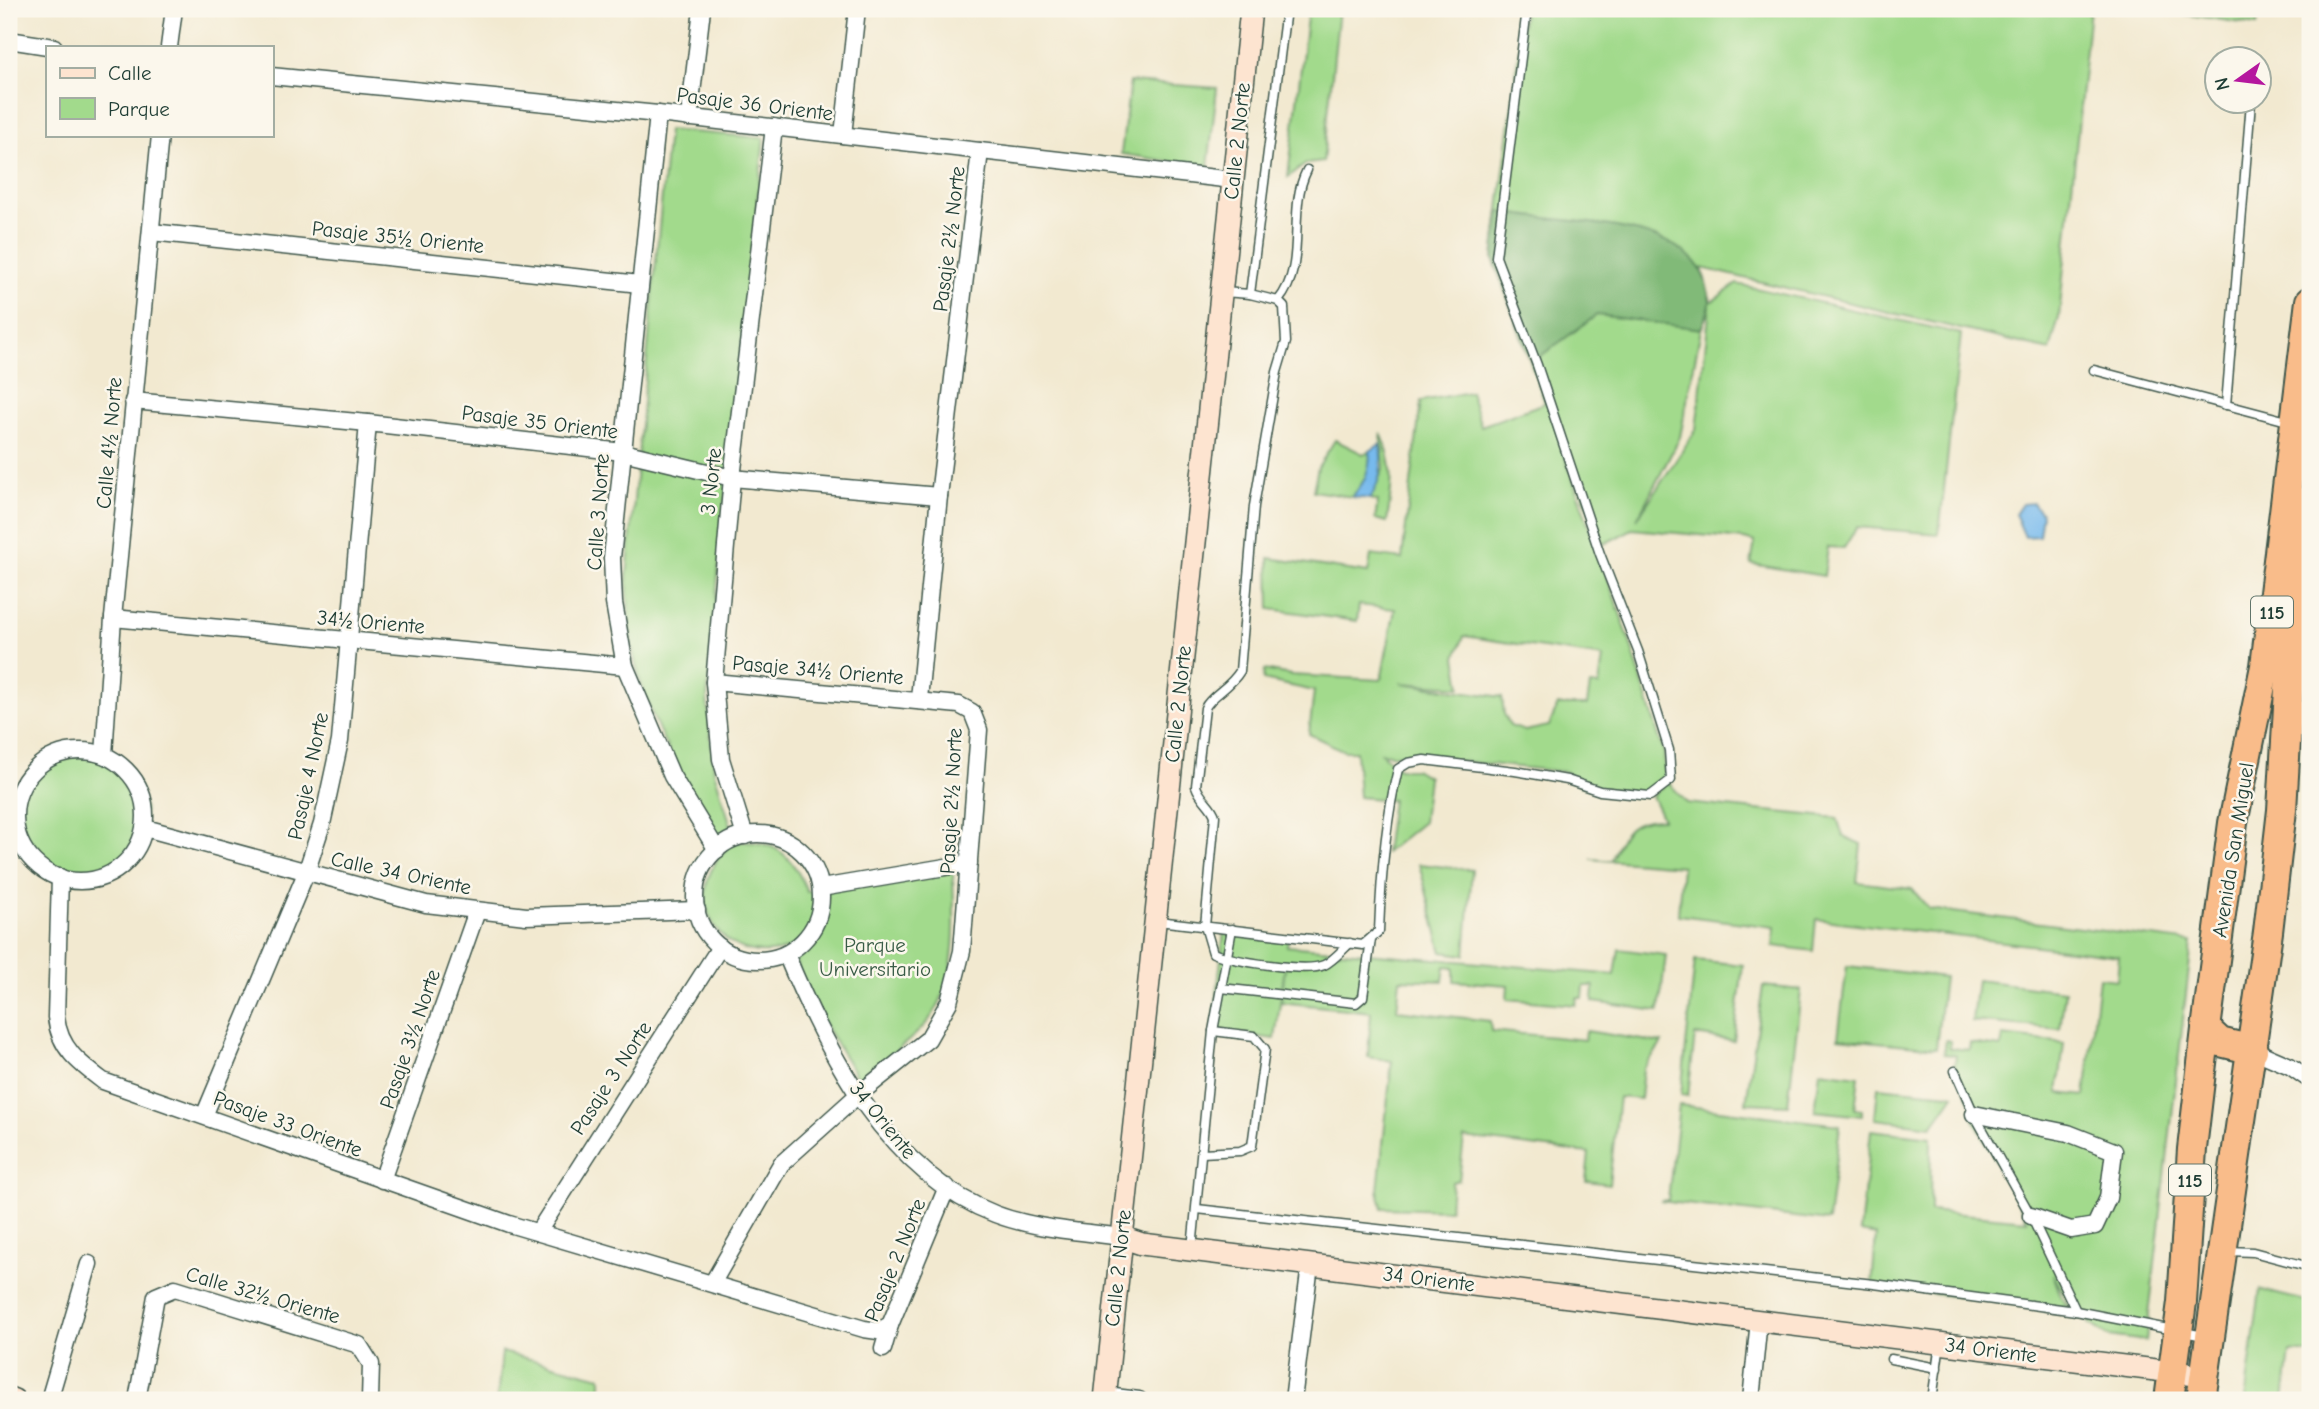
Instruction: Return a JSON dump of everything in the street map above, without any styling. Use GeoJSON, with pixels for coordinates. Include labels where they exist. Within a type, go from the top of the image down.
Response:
{"type":"FeatureCollection","features":[{"type":"Feature","properties":{"kind":"highway","name":"Avenida San Miguel"},"geometry":{"type":"LineString","coordinates":[[2169,1400],[2178,1331],[2196,1112],[2206,1029],[2233,823],[2261,693],[2310,300]]}},
{"type":"Feature","properties":{"kind":"highway","name":"Avenida San Miguel"},"geometry":{"type":"LineString","coordinates":[[2202,1388],[2268,932],[2282,810],[2291,655],[2310,499]]}},
{"type":"Feature","properties":{"kind":"highway"},"geometry":{"type":"LineString","coordinates":[[2220,921],[2242,919],[2268,932]]}},
{"type":"Feature","properties":{"kind":"highway"},"geometry":{"type":"LineString","coordinates":[[2206,1029],[2220,1042],[2253,1050]]}},
{"type":"Feature","properties":{"kind":"main road","name":"Calle 2 Norte"},"geometry":{"type":"LineString","coordinates":[[1105,1398],[1251,9]]}},
{"type":"Feature","properties":{"kind":"main road","name":"34 Oriente"},"geometry":{"type":"LineString","coordinates":[[1121,1237],[1142,1244],[2173,1372],[2202,1388]]}},
{"type":"Feature","properties":{"kind":"main road"},"geometry":{"type":"LineString","coordinates":[[9,1398],[14,1400]]}},
{"type":"Feature","properties":{"kind":"street"},"geometry":{"type":"LineString","coordinates":[[169,46],[174,9]]}},
{"type":"Feature","properties":{"kind":"street"},"geometry":{"type":"LineString","coordinates":[[689,118],[702,9]]}},
{"type":"Feature","properties":{"kind":"street"},"geometry":{"type":"LineString","coordinates":[[843,135],[857,9]]}},
{"type":"Feature","properties":{"kind":"street"},"geometry":{"type":"LineString","coordinates":[[9,40],[48,46]]}},
{"type":"Feature","properties":{"kind":"street","name":"Pasaje 36 Oriente"},"geometry":{"type":"LineString","coordinates":[[273,76],[658,114],[1233,180]]}},
{"type":"Feature","properties":{"kind":"street","name":"Calle 3 Norte"},"geometry":{"type":"LineString","coordinates":[[658,114],[612,558],[614,603],[625,666],[672,776],[717,850]]}},
{"type":"Feature","properties":{"kind":"street","name":"3 Norte"},"geometry":{"type":"LineString","coordinates":[[745,836],[721,760],[714,682],[732,478],[774,127]]}},
{"type":"Feature","properties":{"kind":"street","name":"Calle 4½ Norte"},"geometry":{"type":"LineString","coordinates":[[104,755],[113,618],[160,136]]}},
{"type":"Feature","properties":{"kind":"street","name":"Pasaje 2½ Norte"},"geometry":{"type":"LineString","coordinates":[[713,1282],[781,1164],[859,1094],[928,1039],[948,1002],[962,951],[979,730],[976,719],[967,708],[919,699],[939,496],[981,151]]}},
{"type":"Feature","properties":{"kind":"street","name":"Pasaje 35½ Oriente"},"geometry":{"type":"LineString","coordinates":[[151,232],[640,284]]}},
{"type":"Feature","properties":{"kind":"street","name":"Pasaje 35 Oriente"},"geometry":{"type":"LineString","coordinates":[[133,401],[368,423],[623,452],[732,478],[939,496]]}},
{"type":"Feature","properties":{"kind":"street","name":"Pasaje 4 Norte"},"geometry":{"type":"LineString","coordinates":[[204,1116],[306,873],[323,824],[340,741],[368,423]]}},
{"type":"Feature","properties":{"kind":"street","name":"34½ Oriente"},"geometry":{"type":"LineString","coordinates":[[113,618],[625,666]]}},
{"type":"Feature","properties":{"kind":"street","name":"Pasaje 34½ Oriente"},"geometry":{"type":"LineString","coordinates":[[714,682],[919,699]]}},
{"type":"Feature","properties":{"kind":"street"},"geometry":{"type":"LineString","coordinates":[[84,752],[104,755],[122,766],[139,788],[144,806],[145,828],[140,843],[118,869],[79,883],[60,877],[36,863],[24,848],[12,815],[20,792],[38,766],[50,758],[84,752]]}},
{"type":"Feature","properties":{"kind":"street","name":"Calle 34 Oriente"},"geometry":{"type":"LineString","coordinates":[[145,828],[426,904],[526,916],[697,910]]}},
{"type":"Feature","properties":{"kind":"street"},"geometry":{"type":"LineString","coordinates":[[762,834],[780,838],[799,849],[812,864],[821,888],[821,908],[814,927],[802,943],[771,960],[747,960],[720,947],[704,928],[697,910],[696,892],[700,875],[717,850],[745,836],[762,834]]}},
{"type":"Feature","properties":{"kind":"street"},"geometry":{"type":"LineString","coordinates":[[821,888],[970,863]]}},
{"type":"Feature","properties":{"kind":"street","name":"Pasaje 33 Oriente"},"geometry":{"type":"LineString","coordinates":[[60,877],[56,1017],[58,1033],[67,1051],[103,1081],[382,1180],[538,1231],[864,1329],[878,1331],[890,1325]]}},
{"type":"Feature","properties":{"kind":"street","name":"Pasaje 3½ Norte"},"geometry":{"type":"LineString","coordinates":[[382,1180],[477,911]]}},
{"type":"Feature","properties":{"kind":"street","name":"Pasaje 3 Norte"},"geometry":{"type":"LineString","coordinates":[[538,1231],[720,947]]}},
{"type":"Feature","properties":{"kind":"street","name":"34 Oriente"},"geometry":{"type":"LineString","coordinates":[[786,954],[827,1041],[859,1094],[907,1154],[947,1187],[980,1208],[1012,1220],[1121,1237]]}},
{"type":"Feature","properties":{"kind":"street"},"geometry":{"type":"LineString","coordinates":[[2253,1050],[2290,1066],[2310,1080]]}},
{"type":"Feature","properties":{"kind":"street"},"geometry":{"type":"LineString","coordinates":[[1974,1114],[2067,1133],[2114,1151],[2108,1198],[2095,1226],[2071,1230],[2031,1216]]}},
{"type":"Feature","properties":{"kind":"street","name":"Pasaje 2 Norte"},"geometry":{"type":"LineString","coordinates":[[884,1349],[890,1325],[947,1187]]}},
{"type":"Feature","properties":{"kind":"street"},"geometry":{"type":"LineString","coordinates":[[49,1400],[89,1264]]}},
{"type":"Feature","properties":{"kind":"street"},"geometry":{"type":"LineString","coordinates":[[1293,1400],[1310,1265]]}},
{"type":"Feature","properties":{"kind":"street","name":"Calle 32½ Oriente"},"geometry":{"type":"LineString","coordinates":[[137,1400],[156,1296],[176,1288],[359,1345],[371,1364],[370,1400]]}},
{"type":"Feature","properties":{"kind":"street"},"geometry":{"type":"LineString","coordinates":[[1751,1400],[1759,1321]]}},
{"type":"Feature","properties":{"kind":"street"},"geometry":{"type":"LineString","coordinates":[[1105,1398],[1139,1400]]}},
{"type":"Feature","properties":{"kind":"lane"},"geometry":{"type":"LineString","coordinates":[[1250,294],[1286,9]]}},
{"type":"Feature","properties":{"kind":"lane"},"geometry":{"type":"LineString","coordinates":[[1155,920],[1363,945],[1379,932],[1381,879],[1391,798],[1398,769],[1408,762],[1424,760],[1515,771],[1567,780],[1600,790],[1650,796],[1671,779],[1669,750],[1638,651],[1600,554],[1537,365],[1496,257],[1527,9]]}},
{"type":"Feature","properties":{"kind":"lane"},"geometry":{"type":"LineString","coordinates":[[2226,405],[2250,116]]}},
{"type":"Feature","properties":{"kind":"lane"},"geometry":{"type":"LineString","coordinates":[[1278,301],[1291,281],[1298,200],[1307,170]]}},
{"type":"Feature","properties":{"kind":"lane"},"geometry":{"type":"LineString","coordinates":[[1223,292],[1250,294],[1278,301],[1284,307],[1286,342],[1277,372],[1254,506],[1240,671],[1227,689],[1206,705],[1196,780],[1201,798],[1213,809],[1215,816],[1205,926],[1213,953],[1226,958],[1308,968],[1324,965],[1350,943]]}},
{"type":"Feature","properties":{"kind":"lane"},"geometry":{"type":"LineString","coordinates":[[2094,370],[2295,424]]}},
{"type":"Feature","properties":{"kind":"lane"},"geometry":{"type":"LineString","coordinates":[[1192,1250],[1213,1031],[1232,929]]}},
{"type":"Feature","properties":{"kind":"lane"},"geometry":{"type":"LineString","coordinates":[[1221,988],[1356,1003],[1363,996],[1371,938]]}},
{"type":"Feature","properties":{"kind":"lane"},"geometry":{"type":"LineString","coordinates":[[1202,1153],[1240,1151],[1252,1146],[1265,1049],[1254,1036],[1213,1031]]}},
{"type":"Feature","properties":{"kind":"lane"},"geometry":{"type":"LineString","coordinates":[[1955,1072],[1974,1114],[2031,1216],[2076,1311]]}},
{"type":"Feature","properties":{"kind":"lane"},"geometry":{"type":"LineString","coordinates":[[1197,1209],[1874,1284],[2076,1311],[2210,1337]]}},
{"type":"Feature","properties":{"kind":"lane"},"geometry":{"type":"LineString","coordinates":[[2223,1251],[2253,1252],[2310,1267]]}},
{"type":"Feature","properties":{"kind":"lane"},"geometry":{"type":"LineString","coordinates":[[1933,1400],[1940,1343]]}},
{"type":"Feature","properties":{"kind":"lane"},"geometry":{"type":"LineString","coordinates":[[1891,1359],[1937,1368]]}},
{"type":"Feature","properties":{"kind":"green space"},"geometry":{"type":"Polygon","coordinates":[[[1308,9],[1339,9],[1323,162],[1306,164],[1288,177],[1308,9]]]}},
{"type":"Feature","properties":{"kind":"green space"},"geometry":{"type":"Polygon","coordinates":[[[1524,9],[2090,9],[2059,317],[2050,350],[1702,268],[1711,302],[1737,284],[1961,334],[1939,534],[1857,527],[1844,548],[1828,547],[1824,576],[1751,564],[1755,542],[1744,539],[1632,529],[1604,544],[1559,441],[1628,636],[1664,753],[1665,779],[1649,793],[1582,786],[1566,772],[1381,753],[1399,769],[1415,769],[1428,777],[1423,822],[1385,853],[1392,800],[1359,797],[1356,751],[1344,751],[1309,734],[1314,691],[1263,680],[1264,670],[1291,675],[1381,680],[1395,609],[1359,605],[1357,621],[1270,609],[1269,558],[1368,573],[1371,555],[1402,559],[1421,401],[1470,392],[1481,426],[1545,403],[1493,258],[1524,9]],[[1710,306],[1701,329],[1680,437],[1637,519],[1696,430],[1710,306]],[[1464,636],[1456,657],[1461,687],[1401,683],[1502,697],[1504,714],[1510,726],[1525,731],[1549,726],[1558,705],[1587,705],[1590,685],[1599,686],[1603,657],[1464,636]]]}},
{"type":"Feature","properties":{"kind":"green space"},"geometry":{"type":"Polygon","coordinates":[[[2147,9],[2259,9],[2257,25],[2147,9]]]}},
{"type":"Feature","properties":{"kind":"green space"},"geometry":{"type":"Polygon","coordinates":[[[1130,82],[1217,88],[1208,167],[1121,154],[1130,82]]]}},
{"type":"Feature","properties":{"kind":"green space","name":"Parque Universitario"},"geometry":{"type":"Polygon","coordinates":[[[668,130],[764,138],[724,507],[707,698],[714,771],[736,842],[762,844],[781,852],[796,868],[807,892],[953,872],[953,954],[949,975],[935,1012],[922,1028],[858,1079],[815,1009],[790,948],[766,952],[745,949],[728,940],[715,927],[707,910],[706,890],[712,870],[725,850],[665,744],[639,677],[633,652],[627,576],[668,130]]]}},
{"type":"Feature","properties":{"kind":"green space"},"geometry":{"type":"Polygon","coordinates":[[[1499,211],[1617,227],[1648,234],[1674,245],[1694,261],[1706,283],[1710,304],[1701,329],[1597,315],[1531,363],[1493,258],[1499,211]]]}},
{"type":"Feature","properties":{"kind":"green space"},"geometry":{"type":"Polygon","coordinates":[[[1381,433],[1391,467],[1387,522],[1375,519],[1378,501],[1370,499],[1384,467],[1381,433]]]}},
{"type":"Feature","properties":{"kind":"green space"},"geometry":{"type":"Polygon","coordinates":[[[1335,440],[1363,454],[1370,451],[1366,476],[1352,497],[1313,491],[1318,467],[1335,440]]]}},
{"type":"Feature","properties":{"kind":"green space"},"geometry":{"type":"Polygon","coordinates":[[[80,752],[105,757],[126,771],[140,792],[145,817],[140,842],[126,863],[105,877],[80,882],[55,877],[34,863],[20,842],[15,817],[20,792],[34,771],[55,757],[80,752]]]}},
{"type":"Feature","properties":{"kind":"green space"},"geometry":{"type":"Polygon","coordinates":[[[1668,782],[1687,803],[1837,818],[1843,836],[1861,844],[1857,882],[1912,889],[1929,909],[2192,942],[2146,1341],[2108,1336],[2074,1313],[2053,1274],[2061,1297],[2069,1309],[1872,1287],[1876,1235],[1860,1232],[1871,1130],[1931,1137],[1930,1211],[2027,1220],[1972,1116],[1976,1112],[1954,1070],[1956,1055],[1944,1054],[1946,1040],[1950,1041],[1950,1048],[1969,1050],[1970,1043],[2001,1047],[2003,1036],[2064,1043],[2058,1093],[2085,1096],[2099,978],[2117,980],[2119,956],[1816,919],[1813,951],[1773,946],[1775,927],[1678,915],[1682,866],[1611,861],[1624,835],[1635,824],[1663,819],[1652,796],[1668,782]]]}},
{"type":"Feature","properties":{"kind":"green space"},"geometry":{"type":"Polygon","coordinates":[[[1419,864],[1472,870],[1465,955],[1442,952],[1419,864]]]}},
{"type":"Feature","properties":{"kind":"green space"},"geometry":{"type":"Polygon","coordinates":[[[1224,931],[1288,939],[1287,946],[1615,975],[1619,949],[1666,955],[1659,1011],[1593,1002],[1594,986],[1584,986],[1583,998],[1577,998],[1576,1005],[1507,999],[1508,985],[1454,981],[1454,967],[1445,966],[1443,981],[1400,979],[1397,1010],[1490,1021],[1491,1031],[1585,1040],[1586,1031],[1662,1043],[1643,1069],[1640,1099],[1619,1097],[1609,1184],[1586,1181],[1589,1153],[1464,1138],[1459,1180],[1452,1182],[1450,1210],[1382,1208],[1378,1190],[1392,1061],[1368,1057],[1371,1012],[1281,1002],[1286,960],[1275,1039],[1213,1031],[1224,931]]]}},
{"type":"Feature","properties":{"kind":"green space"},"geometry":{"type":"Polygon","coordinates":[[[1695,960],[1743,965],[1734,1041],[1695,1035],[1688,1096],[1681,1095],[1695,960]]]}},
{"type":"Feature","properties":{"kind":"green space"},"geometry":{"type":"Polygon","coordinates":[[[1847,966],[1944,977],[1936,1048],[1838,1038],[1847,966]]]}},
{"type":"Feature","properties":{"kind":"green space"},"geometry":{"type":"Polygon","coordinates":[[[1977,980],[2065,991],[2060,1029],[1972,1021],[1977,980]]]}},
{"type":"Feature","properties":{"kind":"green space"},"geometry":{"type":"Polygon","coordinates":[[[1763,986],[1801,990],[1788,1105],[1746,1103],[1763,986]]]}},
{"type":"Feature","properties":{"kind":"green space"},"geometry":{"type":"Polygon","coordinates":[[[1820,1071],[1859,1076],[1855,1109],[1862,1110],[1862,1116],[1815,1111],[1820,1071]]]}},
{"type":"Feature","properties":{"kind":"green space"},"geometry":{"type":"Polygon","coordinates":[[[1878,1087],[1954,1095],[1932,1126],[1875,1119],[1878,1087]]]}},
{"type":"Feature","properties":{"kind":"green space"},"geometry":{"type":"Polygon","coordinates":[[[1679,1105],[1840,1125],[1828,1221],[1660,1201],[1668,1200],[1679,1105]]]}},
{"type":"Feature","properties":{"kind":"green space"},"geometry":{"type":"Polygon","coordinates":[[[2260,1290],[2310,1302],[2310,1354],[2290,1352],[2284,1400],[2245,1400],[2260,1290]]]}},
{"type":"Feature","properties":{"kind":"green space"},"geometry":{"type":"Polygon","coordinates":[[[502,1352],[601,1377],[601,1400],[497,1400],[502,1352]]]}},
{"type":"Feature","properties":{"kind":"water"},"geometry":{"type":"Polygon","coordinates":[[[1380,444],[1380,473],[1374,492],[1370,499],[1352,497],[1366,476],[1370,451],[1380,444]]]}},
{"type":"Feature","properties":{"kind":"water"},"geometry":{"type":"Polygon","coordinates":[[[2033,503],[2042,514],[2039,536],[2025,537],[2015,514],[2022,504],[2033,503]]]}}]}
